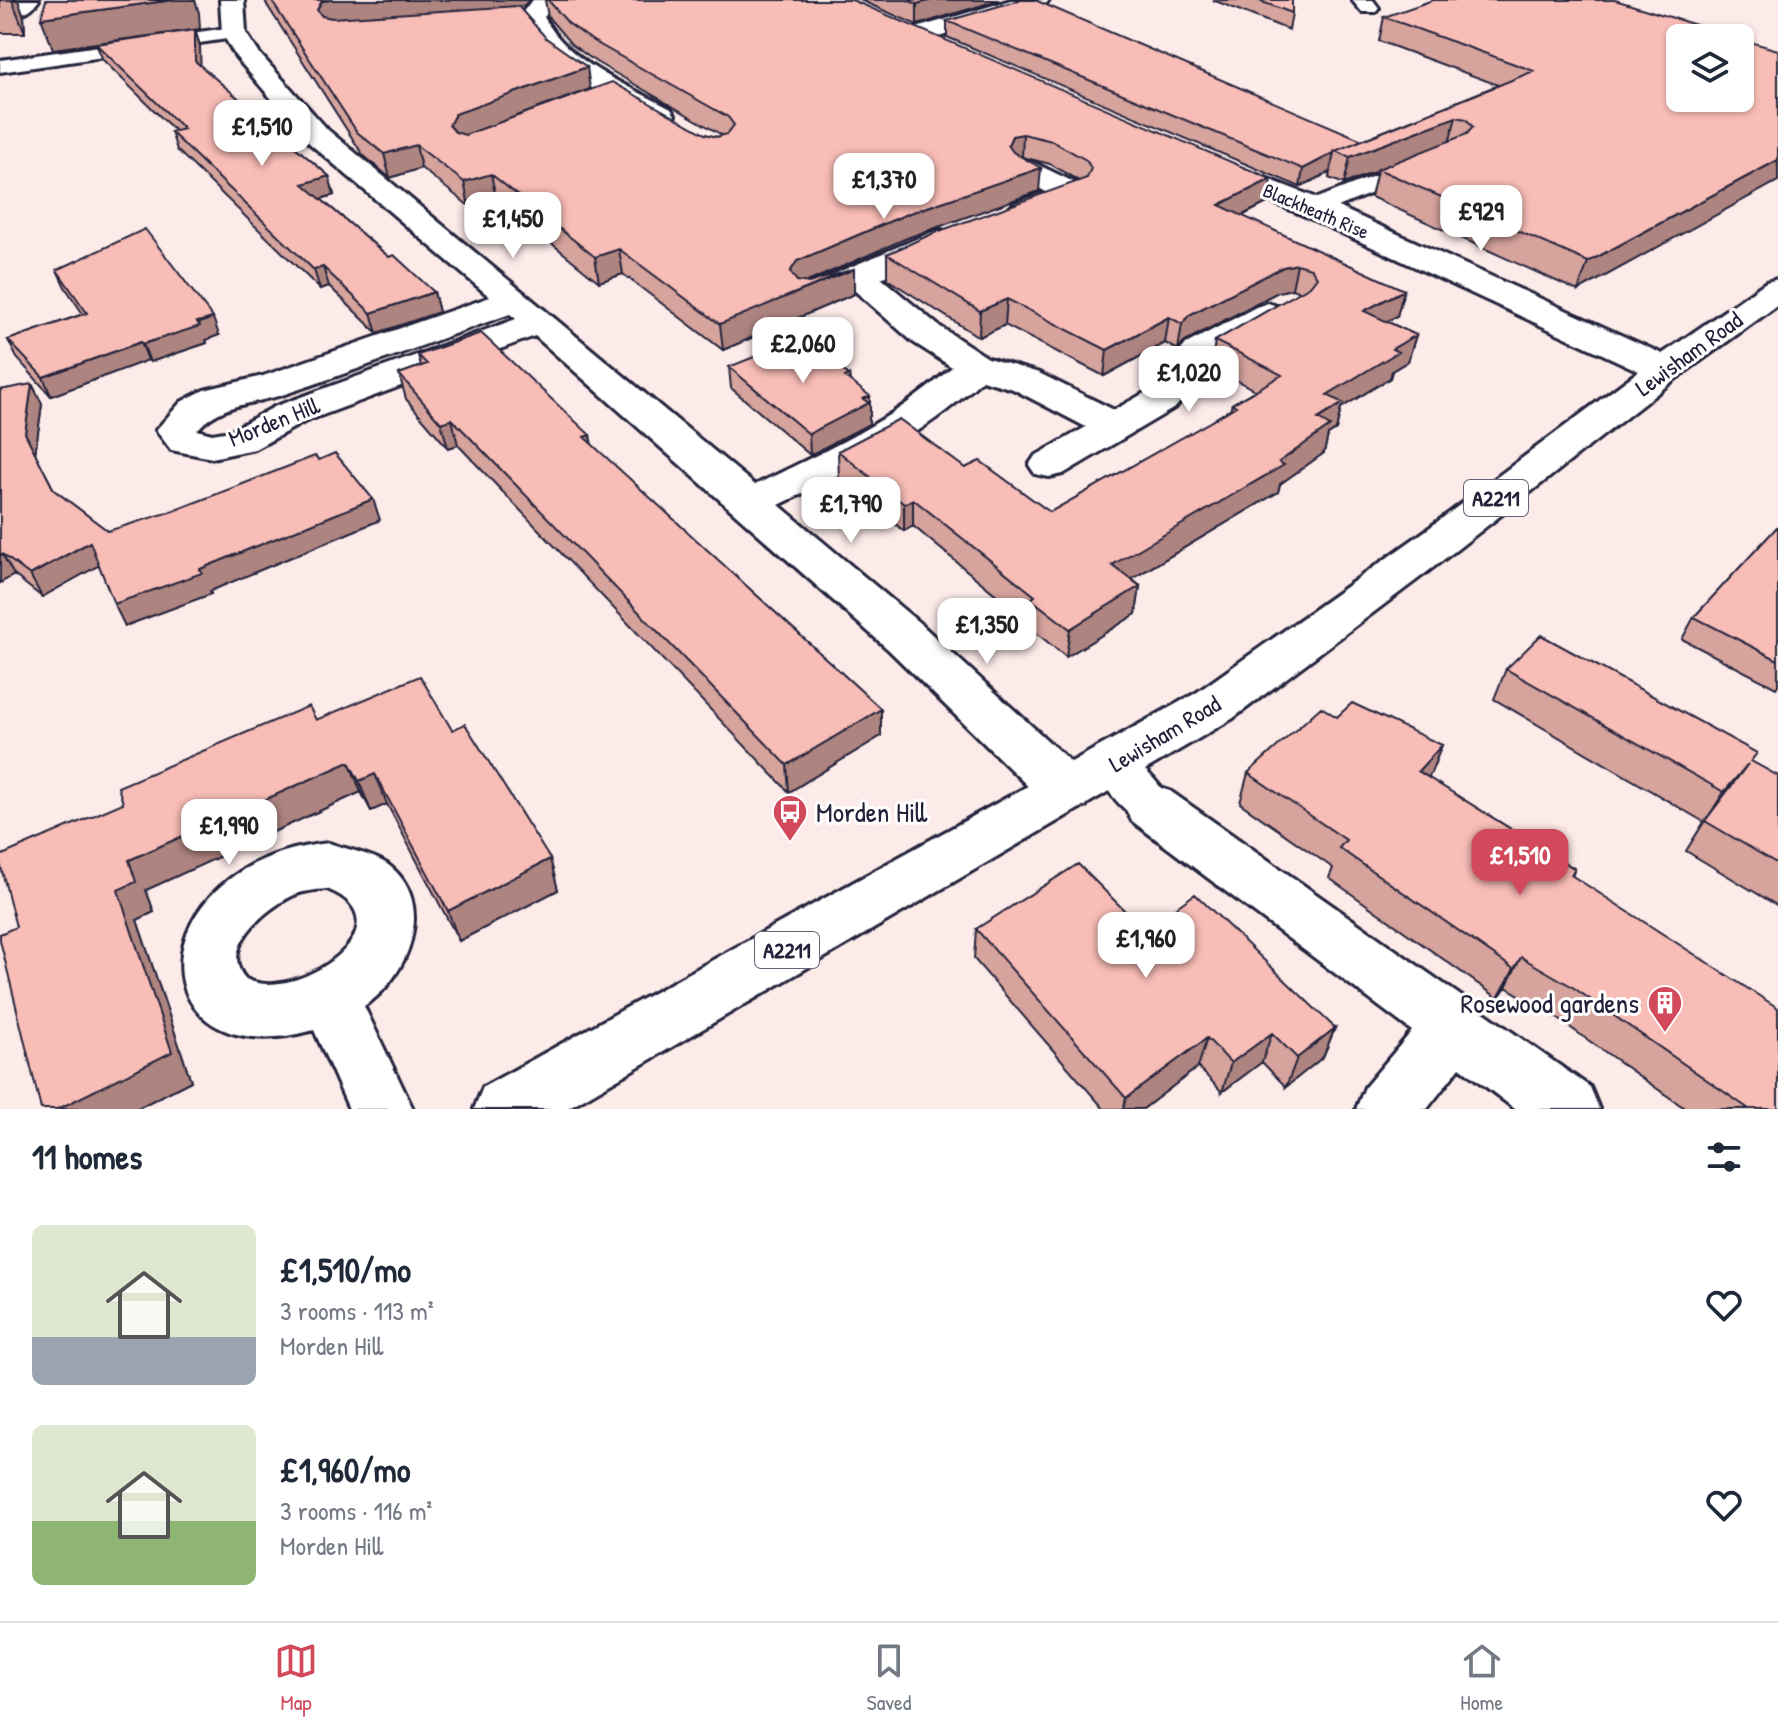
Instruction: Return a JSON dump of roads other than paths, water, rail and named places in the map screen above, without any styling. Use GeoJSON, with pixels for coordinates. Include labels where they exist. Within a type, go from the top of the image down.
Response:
{"type":"FeatureCollection","features":[{"type":"Feature","properties":{"kind":"street"},"geometry":{"type":"LineString","coordinates":[[951,51],[904,31],[1037,0]]}},
{"type":"Feature","properties":{"kind":"street"},"geometry":{"type":"LineString","coordinates":[[500,17],[539,8],[546,42],[585,71],[681,127]]}},
{"type":"Feature","properties":{"kind":"street"},"geometry":{"type":"LineString","coordinates":[[233,17],[249,57],[318,136],[528,311],[906,638],[1110,787],[1455,1025],[1567,1109]]}},
{"type":"Feature","properties":{"kind":"street"},"geometry":{"type":"LineString","coordinates":[[580,103],[620,90]]}},
{"type":"Feature","properties":{"kind":"street","name":"Blackheath Rise"},"geometry":{"type":"LineString","coordinates":[[1188,156],[1314,208],[1665,369]]}},
{"type":"Feature","properties":{"kind":"street"},"geometry":{"type":"LineString","coordinates":[[811,296],[1071,193],[1024,167]]}},
{"type":"Feature","properties":{"kind":"street"},"geometry":{"type":"LineString","coordinates":[[858,276],[926,334],[975,366],[1026,381],[1070,401],[1115,427]]}},
{"type":"Feature","properties":{"kind":"street","name":"Lewisham Road"},"geometry":{"type":"LineString","coordinates":[[506,1109],[1110,787],[1665,369],[1778,289]]}},
{"type":"Feature","properties":{"kind":"street"},"geometry":{"type":"LineString","coordinates":[[1049,465],[1162,399],[1199,352],[1291,302]]}},
{"type":"Feature","properties":{"kind":"street","name":"Morden Hill"},"geometry":{"type":"LineString","coordinates":[[528,311],[290,414],[241,441],[212,446],[185,442],[176,430],[188,413],[210,399],[241,390],[269,387],[528,311]]}},
{"type":"Feature","properties":{"kind":"street"},"geometry":{"type":"LineString","coordinates":[[751,503],[892,433],[943,396],[975,366]]}},
{"type":"Feature","properties":{"kind":"street"},"geometry":{"type":"LineString","coordinates":[[330,998],[381,1109]]}},
{"type":"Feature","properties":{"kind":"street"},"geometry":{"type":"LineString","coordinates":[[1388,1109],[1455,1025]]}},
{"type":"Feature","properties":{"kind":"lane"},"geometry":{"type":"LineString","coordinates":[[0,66],[233,17]]}},
{"type":"Feature","properties":{"kind":"lane"},"geometry":{"type":"LineString","coordinates":[[1314,208],[1435,159]]}},
{"type":"Feature","properties":{"kind":"place","name":"Morden Hill"},"geometry":{"type":"Point","coordinates":[790,843]}},
{"type":"Feature","properties":{"kind":"place","name":"Rosewood gardens"},"geometry":{"type":"Point","coordinates":[1665,1034]}}]}
